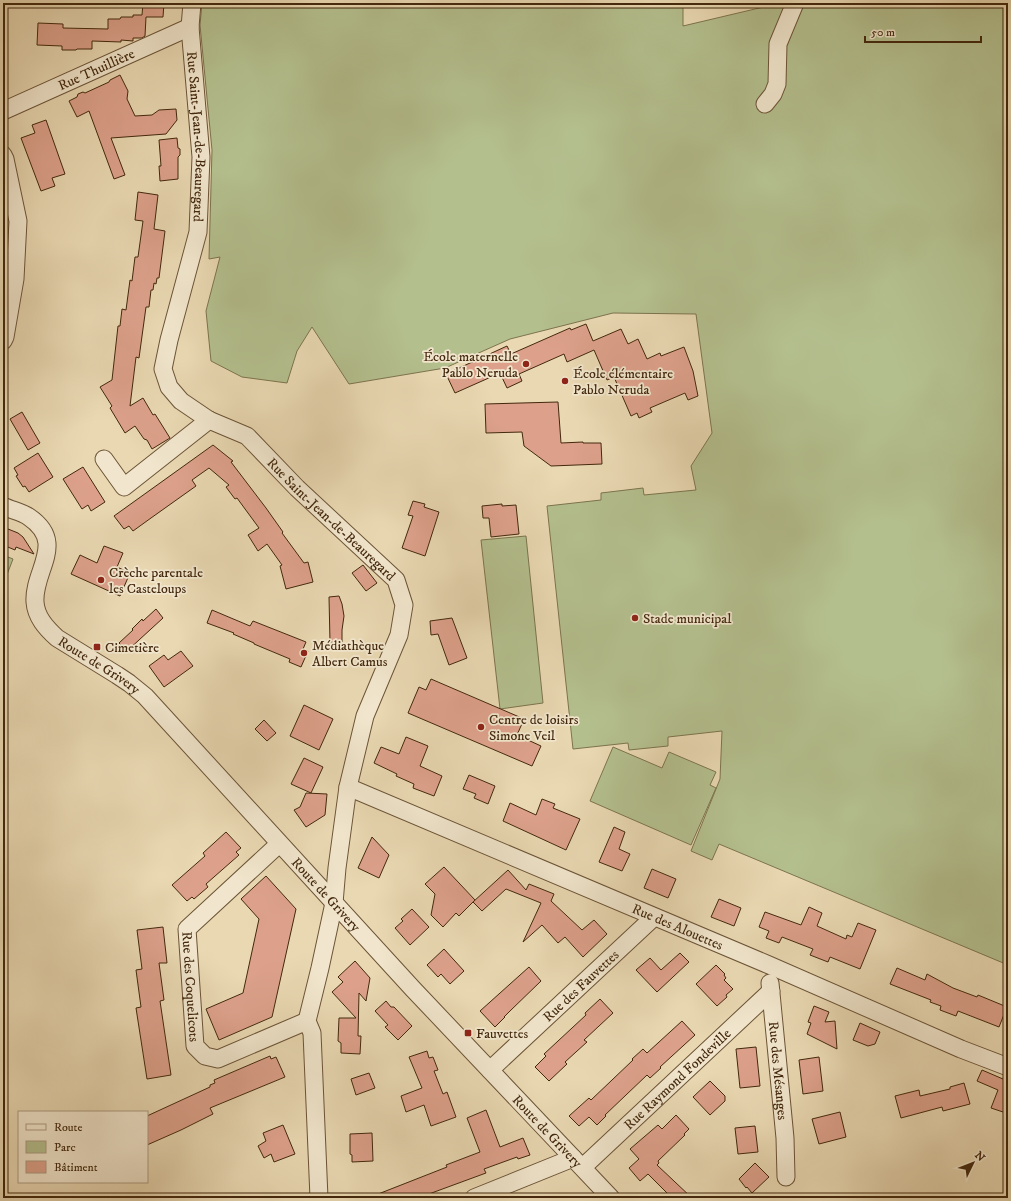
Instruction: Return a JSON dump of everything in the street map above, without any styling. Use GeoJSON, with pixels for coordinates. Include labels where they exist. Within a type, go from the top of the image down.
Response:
{"type":"FeatureCollection","features":[{"type":"Feature","properties":{"kind":"street","name":"Rue Saint-Jean-de-Beauregard"},"geometry":{"type":"LineString","coordinates":[[192,3],[190,27],[201,157],[198,232],[163,369],[169,387],[181,401],[209,420],[247,436],[296,488],[396,580],[404,605],[398,635],[365,716],[348,787],[337,868],[334,903],[307,1021],[312,1033],[319,1198]]}},
{"type":"Feature","properties":{"kind":"street"},"geometry":{"type":"LineString","coordinates":[[765,104],[773,94],[777,84],[778,44],[795,3]]}},
{"type":"Feature","properties":{"kind":"street","name":"Rue Thuillière"},"geometry":{"type":"LineString","coordinates":[[3,112],[190,27]]}},
{"type":"Feature","properties":{"kind":"street"},"geometry":{"type":"LineString","coordinates":[[3,155],[18,221],[15,279],[5,337],[3,341]]}},
{"type":"Feature","properties":{"kind":"street"},"geometry":{"type":"LineString","coordinates":[[104,459],[124,487],[209,420]]}},
{"type":"Feature","properties":{"kind":"street","name":"Route de Grivery"},"geometry":{"type":"LineString","coordinates":[[3,506],[28,516],[39,525],[46,539],[47,556],[37,586],[35,602],[39,616],[47,629],[57,638],[117,675],[138,690],[413,989],[611,1198]]}},
{"type":"Feature","properties":{"kind":"street","name":"Rue des Alouettes"},"geometry":{"type":"LineString","coordinates":[[348,787],[769,965],[961,1049],[1008,1067]]}},
{"type":"Feature","properties":{"kind":"street","name":"Rue des Coquelicots"},"geometry":{"type":"LineString","coordinates":[[280,844],[187,929],[195,1046],[205,1056],[218,1059],[307,1021]]}},
{"type":"Feature","properties":{"kind":"street","name":"Rue des Fauvettes"},"geometry":{"type":"LineString","coordinates":[[490,1070],[654,917]]}},
{"type":"Feature","properties":{"kind":"street","name":"Rue des Mésanges"},"geometry":{"type":"LineString","coordinates":[[769,965],[785,1138],[786,1177]]}},
{"type":"Feature","properties":{"kind":"street","name":"Rue Raymond Fondeville"},"geometry":{"type":"LineString","coordinates":[[578,1163],[771,991]]}},
{"type":"Feature","properties":{"kind":"street"},"geometry":{"type":"LineString","coordinates":[[474,1198],[578,1163]]}},
{"type":"Feature","properties":{"kind":"green space"},"geometry":{"type":"Polygon","coordinates":[[[202,3],[683,3],[683,26],[772,5],[773,3],[1008,3],[1008,965],[719,844],[712,860],[691,851],[720,779],[722,731],[668,737],[668,746],[629,750],[628,743],[573,749],[547,506],[601,500],[601,493],[643,488],[644,495],[696,490],[691,466],[712,433],[696,314],[613,313],[510,339],[445,368],[349,384],[312,327],[297,351],[287,383],[242,377],[211,361],[206,311],[220,257],[209,259],[212,150],[200,25],[202,3]]]}},
{"type":"Feature","properties":{"kind":"green space"},"geometry":{"type":"Polygon","coordinates":[[[526,536],[543,703],[500,709],[481,540],[526,536]]]}},
{"type":"Feature","properties":{"kind":"green space"},"geometry":{"type":"Polygon","coordinates":[[[3,555],[13,559],[3,585],[3,555]]]}},
{"type":"Feature","properties":{"kind":"green space"},"geometry":{"type":"Polygon","coordinates":[[[613,747],[662,768],[669,752],[716,772],[710,785],[716,788],[691,845],[590,801],[613,747]]]}},
{"type":"Feature","properties":{"kind":"building"},"geometry":{"type":"Polygon","coordinates":[[[143,3],[164,3],[163,17],[146,17],[145,36],[142,38],[133,38],[133,41],[121,40],[121,42],[92,41],[92,49],[62,50],[62,46],[37,45],[38,23],[63,24],[63,28],[108,29],[108,19],[120,19],[121,17],[142,15],[143,3]]]}},
{"type":"Feature","properties":{"kind":"building"},"geometry":{"type":"Polygon","coordinates":[[[120,75],[128,91],[127,99],[135,116],[152,115],[159,110],[176,109],[177,120],[166,134],[111,138],[125,175],[114,179],[89,111],[77,117],[69,101],[77,97],[78,94],[83,92],[85,93],[120,75]]]}},
{"type":"Feature","properties":{"kind":"building"},"geometry":{"type":"Polygon","coordinates":[[[46,120],[65,174],[52,178],[55,186],[41,191],[21,138],[35,133],[32,125],[46,120]]]}},
{"type":"Feature","properties":{"kind":"building"},"geometry":{"type":"Polygon","coordinates":[[[177,138],[178,148],[180,149],[180,155],[178,157],[178,179],[160,181],[159,166],[161,166],[159,140],[177,138]]]}},
{"type":"Feature","properties":{"kind":"building"},"geometry":{"type":"Polygon","coordinates":[[[138,192],[158,195],[154,229],[165,231],[159,278],[157,278],[156,284],[154,283],[153,290],[151,290],[149,307],[146,307],[139,358],[136,357],[130,406],[143,398],[153,415],[155,414],[170,438],[152,449],[147,440],[144,439],[135,426],[125,433],[110,408],[112,406],[100,387],[112,380],[118,326],[120,326],[122,309],[126,310],[135,257],[138,257],[143,221],[135,220],[138,192]]]}},
{"type":"Feature","properties":{"kind":"building"},"geometry":{"type":"Polygon","coordinates":[[[586,324],[593,341],[621,329],[628,344],[638,339],[647,359],[660,353],[661,356],[684,347],[693,371],[698,396],[688,400],[685,393],[650,408],[652,412],[639,418],[637,413],[631,416],[614,377],[607,380],[594,350],[567,362],[564,354],[519,374],[522,381],[507,388],[500,373],[455,393],[446,374],[507,346],[511,354],[570,328],[571,330],[586,324]]]}},
{"type":"Feature","properties":{"kind":"building"},"geometry":{"type":"Polygon","coordinates":[[[558,402],[561,443],[601,443],[602,464],[551,466],[524,446],[522,432],[486,433],[485,404],[558,402]]]}},
{"type":"Feature","properties":{"kind":"building"},"geometry":{"type":"Polygon","coordinates":[[[22,412],[40,443],[28,450],[10,419],[22,412]]]}},
{"type":"Feature","properties":{"kind":"building"},"geometry":{"type":"Polygon","coordinates":[[[213,445],[233,461],[231,462],[266,508],[304,563],[308,562],[313,582],[286,589],[280,566],[282,565],[267,544],[258,551],[248,535],[259,528],[237,498],[235,499],[226,487],[229,485],[209,468],[192,480],[196,486],[133,531],[129,526],[124,529],[114,516],[213,445]]]}},
{"type":"Feature","properties":{"kind":"building"},"geometry":{"type":"Polygon","coordinates":[[[38,453],[53,477],[29,492],[25,486],[23,487],[16,476],[18,475],[14,468],[38,453]]]}},
{"type":"Feature","properties":{"kind":"building"},"geometry":{"type":"Polygon","coordinates":[[[83,467],[105,502],[91,511],[88,505],[82,509],[63,479],[83,467]]]}},
{"type":"Feature","properties":{"kind":"building"},"geometry":{"type":"Polygon","coordinates":[[[413,501],[425,504],[424,507],[439,512],[425,556],[402,548],[413,516],[408,515],[413,501]]]}},
{"type":"Feature","properties":{"kind":"building"},"geometry":{"type":"Polygon","coordinates":[[[502,504],[502,506],[516,505],[519,534],[491,537],[489,518],[483,518],[482,506],[502,504]]]}},
{"type":"Feature","properties":{"kind":"building"},"geometry":{"type":"Polygon","coordinates":[[[3,527],[18,533],[23,537],[34,554],[16,547],[15,550],[3,545],[3,527]]]}},
{"type":"Feature","properties":{"kind":"building"},"geometry":{"type":"Polygon","coordinates":[[[104,546],[123,553],[117,567],[130,573],[120,596],[71,574],[80,555],[97,563],[104,546]]]}},
{"type":"Feature","properties":{"kind":"building"},"geometry":{"type":"Polygon","coordinates":[[[363,565],[377,583],[366,591],[352,573],[363,565]]]}},
{"type":"Feature","properties":{"kind":"building"},"geometry":{"type":"Polygon","coordinates":[[[339,596],[344,616],[342,642],[330,642],[329,597],[339,596]]]}},
{"type":"Feature","properties":{"kind":"building"},"geometry":{"type":"Polygon","coordinates":[[[156,609],[163,618],[127,651],[119,643],[142,619],[143,621],[156,609]]]}},
{"type":"Feature","properties":{"kind":"building"},"geometry":{"type":"Polygon","coordinates":[[[212,610],[250,626],[253,621],[306,642],[303,649],[308,651],[301,667],[289,662],[290,659],[254,644],[233,634],[234,633],[207,623],[212,610]]]}},
{"type":"Feature","properties":{"kind":"building"},"geometry":{"type":"Polygon","coordinates":[[[452,618],[467,658],[449,665],[438,634],[431,635],[430,621],[452,618]]]}},
{"type":"Feature","properties":{"kind":"building"},"geometry":{"type":"Polygon","coordinates":[[[181,651],[193,666],[164,687],[149,666],[164,655],[168,660],[181,651]]]}},
{"type":"Feature","properties":{"kind":"building","name":"Centre de loisirs Simone Veil"},"geometry":{"type":"Polygon","coordinates":[[[431,679],[524,719],[517,735],[541,746],[532,766],[408,713],[419,687],[426,690],[431,679]]]}},
{"type":"Feature","properties":{"kind":"building"},"geometry":{"type":"Polygon","coordinates":[[[304,705],[333,719],[319,750],[290,736],[304,705]]]}},
{"type":"Feature","properties":{"kind":"building"},"geometry":{"type":"Polygon","coordinates":[[[264,720],[276,733],[267,741],[255,729],[264,720]]]}},
{"type":"Feature","properties":{"kind":"building"},"geometry":{"type":"Polygon","coordinates":[[[406,737],[428,746],[420,766],[442,776],[434,796],[413,788],[414,784],[396,776],[397,774],[374,763],[381,747],[399,754],[406,737]]]}},
{"type":"Feature","properties":{"kind":"building"},"geometry":{"type":"Polygon","coordinates":[[[304,758],[323,767],[311,793],[291,784],[304,758]]]}},
{"type":"Feature","properties":{"kind":"building"},"geometry":{"type":"Polygon","coordinates":[[[469,775],[495,786],[488,804],[474,798],[476,794],[463,789],[469,775]]]}},
{"type":"Feature","properties":{"kind":"building"},"geometry":{"type":"Polygon","coordinates":[[[306,793],[327,794],[325,815],[306,827],[294,810],[300,807],[306,793]]]}},
{"type":"Feature","properties":{"kind":"building"},"geometry":{"type":"Polygon","coordinates":[[[542,799],[555,804],[553,808],[580,819],[566,850],[503,821],[510,803],[536,815],[542,799]]]}},
{"type":"Feature","properties":{"kind":"building"},"geometry":{"type":"Polygon","coordinates":[[[614,827],[625,832],[619,849],[630,854],[622,871],[599,862],[614,827]]]}},
{"type":"Feature","properties":{"kind":"building"},"geometry":{"type":"Polygon","coordinates":[[[226,832],[241,848],[236,852],[239,855],[206,884],[208,887],[194,899],[192,897],[187,901],[172,885],[205,856],[203,853],[226,832]]]}},
{"type":"Feature","properties":{"kind":"building"},"geometry":{"type":"Polygon","coordinates":[[[372,837],[389,855],[379,878],[358,868],[372,837]]]}},
{"type":"Feature","properties":{"kind":"building"},"geometry":{"type":"Polygon","coordinates":[[[444,867],[475,900],[459,916],[456,913],[443,927],[431,915],[435,894],[425,884],[444,867]]]}},
{"type":"Feature","properties":{"kind":"building"},"geometry":{"type":"Polygon","coordinates":[[[652,869],[676,879],[668,898],[644,888],[652,869]]]}},
{"type":"Feature","properties":{"kind":"building"},"geometry":{"type":"Polygon","coordinates":[[[508,870],[526,890],[529,884],[554,894],[551,901],[582,930],[594,920],[607,934],[583,957],[565,937],[558,943],[542,925],[523,942],[541,903],[506,889],[482,911],[473,902],[508,870]]]}},
{"type":"Feature","properties":{"kind":"building"},"geometry":{"type":"Polygon","coordinates":[[[266,876],[296,909],[272,1017],[219,1040],[206,1009],[243,993],[259,919],[241,899],[266,876]]]}},
{"type":"Feature","properties":{"kind":"building"},"geometry":{"type":"Polygon","coordinates":[[[719,899],[741,908],[734,926],[711,917],[719,899]]]}},
{"type":"Feature","properties":{"kind":"building"},"geometry":{"type":"Polygon","coordinates":[[[809,907],[822,913],[817,926],[846,939],[847,935],[852,937],[858,923],[876,930],[860,969],[830,957],[828,962],[810,955],[813,949],[782,937],[779,943],[766,938],[769,931],[759,927],[765,912],[801,925],[809,907]]]}},
{"type":"Feature","properties":{"kind":"building"},"geometry":{"type":"Polygon","coordinates":[[[412,909],[429,927],[410,945],[395,928],[403,921],[401,919],[412,909]]]}},
{"type":"Feature","properties":{"kind":"building"},"geometry":{"type":"Polygon","coordinates":[[[163,927],[167,963],[159,963],[164,1000],[160,1001],[171,1075],[147,1079],[136,1008],[141,1007],[136,970],[142,969],[137,930],[163,927]]]}},
{"type":"Feature","properties":{"kind":"building"},"geometry":{"type":"Polygon","coordinates":[[[444,949],[464,971],[450,984],[441,974],[438,977],[427,965],[444,949]]]}},
{"type":"Feature","properties":{"kind":"building"},"geometry":{"type":"Polygon","coordinates":[[[680,953],[689,962],[657,992],[636,970],[650,958],[661,970],[680,953]]]}},
{"type":"Feature","properties":{"kind":"building"},"geometry":{"type":"Polygon","coordinates":[[[355,961],[370,978],[366,1001],[359,993],[358,1036],[361,1036],[360,1054],[341,1053],[341,1043],[338,1041],[339,1018],[356,1018],[332,992],[343,982],[338,977],[355,961]]]}},
{"type":"Feature","properties":{"kind":"building"},"geometry":{"type":"Polygon","coordinates":[[[716,965],[725,974],[724,975],[726,978],[724,980],[733,989],[717,1006],[696,984],[716,965]]]}},
{"type":"Feature","properties":{"kind":"building"},"geometry":{"type":"Polygon","coordinates":[[[529,967],[541,981],[495,1027],[480,1011],[529,967]]]}},
{"type":"Feature","properties":{"kind":"building"},"geometry":{"type":"Polygon","coordinates":[[[897,968],[925,980],[927,974],[953,988],[977,997],[978,995],[1007,1007],[999,1027],[958,1011],[956,1016],[940,1010],[941,1006],[930,1002],[931,1000],[890,984],[897,968]]]}},
{"type":"Feature","properties":{"kind":"building"},"geometry":{"type":"Polygon","coordinates":[[[600,999],[613,1013],[584,1040],[587,1042],[565,1062],[567,1064],[549,1081],[535,1067],[546,1056],[544,1054],[586,1015],[585,1013],[600,999]]]}},
{"type":"Feature","properties":{"kind":"building"},"geometry":{"type":"Polygon","coordinates":[[[386,1001],[391,1007],[394,1007],[412,1026],[398,1040],[385,1027],[388,1025],[375,1011],[386,1001]]]}},
{"type":"Feature","properties":{"kind":"building"},"geometry":{"type":"Polygon","coordinates":[[[814,1006],[829,1012],[825,1022],[835,1021],[837,1049],[807,1034],[811,1023],[808,1022],[814,1006]]]}},
{"type":"Feature","properties":{"kind":"building"},"geometry":{"type":"Polygon","coordinates":[[[682,1021],[695,1035],[650,1078],[647,1075],[605,1115],[606,1116],[597,1125],[589,1117],[579,1126],[569,1116],[589,1098],[591,1100],[643,1049],[647,1053],[682,1021]]]}},
{"type":"Feature","properties":{"kind":"building"},"geometry":{"type":"Polygon","coordinates":[[[860,1023],[880,1032],[875,1044],[868,1046],[853,1040],[860,1023]]]}},
{"type":"Feature","properties":{"kind":"building"},"geometry":{"type":"Polygon","coordinates":[[[756,1047],[760,1086],[740,1088],[736,1049],[756,1047]]]}},
{"type":"Feature","properties":{"kind":"building"},"geometry":{"type":"Polygon","coordinates":[[[427,1051],[429,1058],[433,1057],[438,1070],[434,1071],[443,1094],[447,1092],[456,1117],[431,1126],[424,1105],[406,1112],[401,1096],[422,1088],[409,1057],[427,1051]]]}},
{"type":"Feature","properties":{"kind":"building"},"geometry":{"type":"Polygon","coordinates":[[[270,1056],[271,1059],[276,1057],[285,1077],[210,1108],[213,1114],[148,1145],[148,1116],[210,1087],[210,1085],[215,1083],[214,1080],[270,1056]]]}},
{"type":"Feature","properties":{"kind":"building"},"geometry":{"type":"Polygon","coordinates":[[[819,1057],[823,1091],[803,1094],[799,1060],[819,1057]]]}},
{"type":"Feature","properties":{"kind":"building"},"geometry":{"type":"Polygon","coordinates":[[[982,1070],[1003,1079],[1004,1076],[1008,1077],[1008,1100],[1003,1112],[991,1108],[998,1090],[977,1081],[982,1070]]]}},
{"type":"Feature","properties":{"kind":"building"},"geometry":{"type":"Polygon","coordinates":[[[369,1073],[375,1088],[356,1095],[351,1079],[369,1073]]]}},
{"type":"Feature","properties":{"kind":"building"},"geometry":{"type":"Polygon","coordinates":[[[710,1081],[725,1096],[725,1101],[710,1115],[693,1097],[710,1081]]]}},
{"type":"Feature","properties":{"kind":"building"},"geometry":{"type":"Polygon","coordinates":[[[964,1083],[970,1104],[943,1111],[942,1107],[901,1118],[895,1096],[919,1090],[920,1096],[950,1089],[950,1087],[964,1083]]]}},
{"type":"Feature","properties":{"kind":"building"},"geometry":{"type":"Polygon","coordinates":[[[486,1110],[500,1147],[523,1138],[530,1155],[518,1159],[517,1157],[484,1169],[486,1173],[418,1198],[368,1198],[447,1167],[446,1165],[480,1152],[467,1118],[486,1110]]]}},
{"type":"Feature","properties":{"kind":"building"},"geometry":{"type":"Polygon","coordinates":[[[840,1112],[846,1137],[819,1144],[812,1119],[840,1112]]]}},
{"type":"Feature","properties":{"kind":"building"},"geometry":{"type":"Polygon","coordinates":[[[676,1115],[689,1129],[684,1134],[685,1135],[658,1161],[659,1163],[657,1165],[692,1198],[672,1198],[648,1174],[640,1181],[629,1168],[639,1159],[630,1149],[658,1125],[662,1129],[676,1115]]]}},
{"type":"Feature","properties":{"kind":"building"},"geometry":{"type":"Polygon","coordinates":[[[283,1125],[295,1154],[274,1162],[271,1154],[264,1158],[258,1146],[266,1141],[263,1133],[283,1125]]]}},
{"type":"Feature","properties":{"kind":"building"},"geometry":{"type":"Polygon","coordinates":[[[755,1126],[758,1152],[738,1154],[735,1128],[755,1126]]]}},
{"type":"Feature","properties":{"kind":"building"},"geometry":{"type":"Polygon","coordinates":[[[372,1133],[373,1161],[352,1162],[352,1155],[350,1154],[350,1134],[372,1133]]]}},
{"type":"Feature","properties":{"kind":"building"},"geometry":{"type":"Polygon","coordinates":[[[755,1163],[769,1177],[752,1193],[739,1179],[755,1163]]]}},
{"type":"Feature","properties":{"kind":"place","name":"École maternelle Pablo Neruda"},"geometry":{"type":"Point","coordinates":[526,364]}},
{"type":"Feature","properties":{"kind":"place","name":"École élémentaire Pablo Neruda"},"geometry":{"type":"Point","coordinates":[565,381]}},
{"type":"Feature","properties":{"kind":"place","name":"Crèche parentale les Casteloups"},"geometry":{"type":"Point","coordinates":[101,580]}},
{"type":"Feature","properties":{"kind":"place","name":"Stade municipal"},"geometry":{"type":"Point","coordinates":[635,618]}},
{"type":"Feature","properties":{"kind":"place","name":"Cimetière"},"geometry":{"type":"Point","coordinates":[97,647]}},
{"type":"Feature","properties":{"kind":"place","name":"Médiathèque Albert Camus"},"geometry":{"type":"Point","coordinates":[304,653]}},
{"type":"Feature","properties":{"kind":"place","name":"Centre de loisirs Simone Veil"},"geometry":{"type":"Point","coordinates":[481,727]}},
{"type":"Feature","properties":{"kind":"place","name":"Fauvettes"},"geometry":{"type":"Point","coordinates":[468,1033]}}]}
